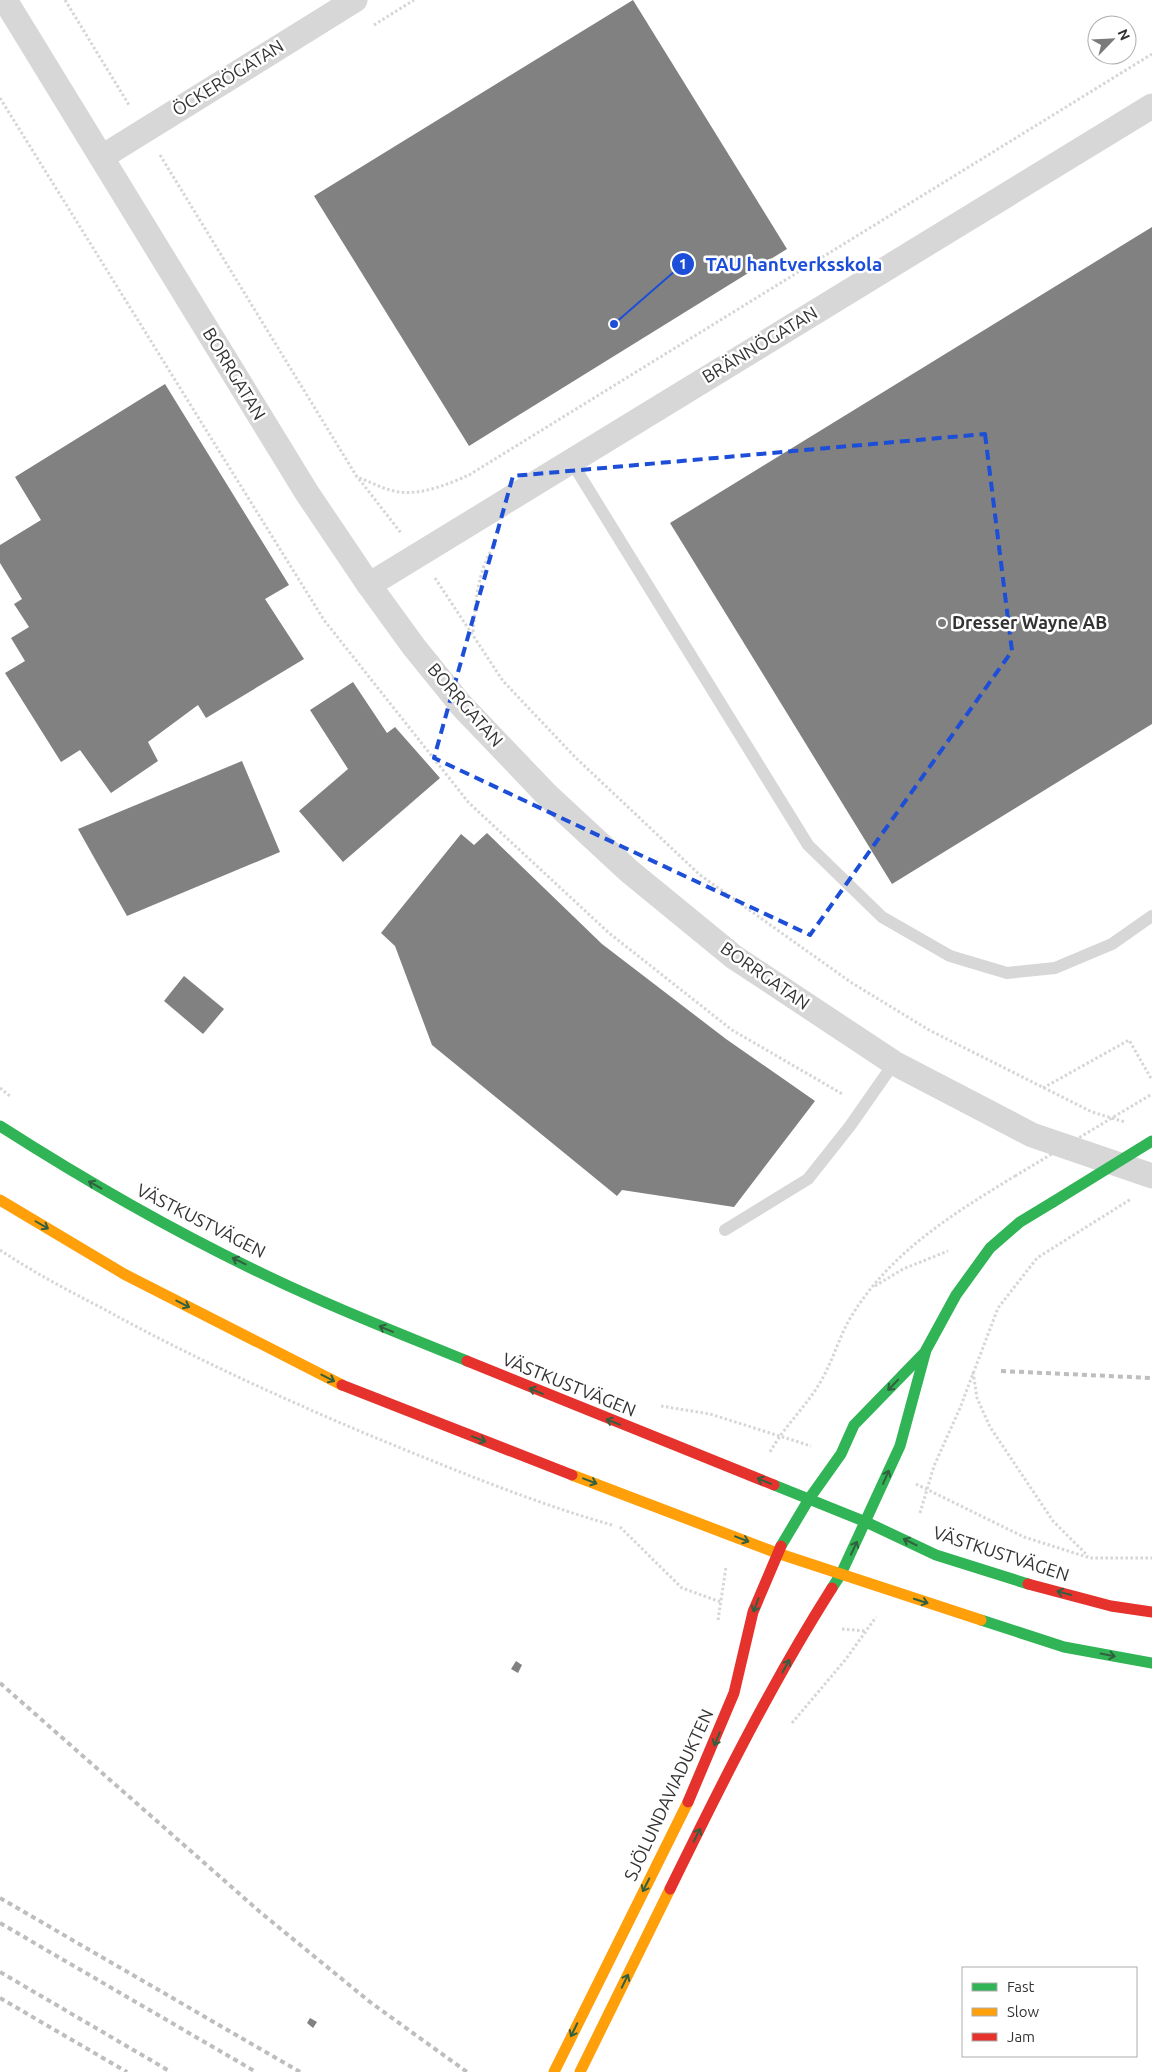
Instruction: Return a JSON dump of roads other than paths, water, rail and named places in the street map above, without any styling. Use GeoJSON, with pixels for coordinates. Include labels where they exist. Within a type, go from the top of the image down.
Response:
{"type":"FeatureCollection","features":[{"type":"Feature","properties":{"kind":"main road","name":"VÄSTKUSTVÄGEN"},"geometry":{"type":"LineString","coordinates":[[0,1126],[80,1177],[175,1230],[312,1297],[582,1409],[866,1522],[936,1555],[1026,1583],[1111,1606],[1152,1612]]}},
{"type":"Feature","properties":{"kind":"main road"},"geometry":{"type":"LineString","coordinates":[[580,2072],[720,1786],[808,1626],[841,1574],[900,1446],[926,1350],[956,1295],[990,1248],[1020,1222],[1152,1141]]}},
{"type":"Feature","properties":{"kind":"main road"},"geometry":{"type":"LineString","coordinates":[[0,1200],[124,1274],[355,1392],[777,1553],[1064,1647],[1152,1664]]}},
{"type":"Feature","properties":{"kind":"main road","name":"SJÖLUNDAVIADUKTEN"},"geometry":{"type":"LineString","coordinates":[[554,2072],[702,1776],[734,1693],[753,1612],[777,1553],[809,1499],[841,1454],[854,1425],[926,1350]]}},
{"type":"Feature","properties":{"kind":"street","name":"BORRGATAN"},"geometry":{"type":"LineString","coordinates":[[5,0],[307,493],[369,585],[414,647],[461,704],[547,795],[629,871],[734,957],[894,1063],[1032,1135],[1152,1176]]}},
{"type":"Feature","properties":{"kind":"street","name":"ÖCKERÖGATAN"},"geometry":{"type":"LineString","coordinates":[[102,156],[356,0]]}},
{"type":"Feature","properties":{"kind":"street","name":"BRÄNNÖGATAN"},"geometry":{"type":"LineString","coordinates":[[369,585],[1152,106]]}},
{"type":"Feature","properties":{"kind":"lane"},"geometry":{"type":"LineString","coordinates":[[571,461],[808,845],[882,917],[950,956],[1007,973],[1055,968],[1112,944],[1152,916]]}},
{"type":"Feature","properties":{"kind":"lane"},"geometry":{"type":"LineString","coordinates":[[725,1230],[808,1179],[850,1126],[894,1063]]}},
{"type":"Feature","properties":{"kind":"railway"},"geometry":{"type":"LineString","coordinates":[[1001,1371],[1152,1378]]}},
{"type":"Feature","properties":{"kind":"railway"},"geometry":{"type":"LineString","coordinates":[[0,1683],[260,1912],[370,2002],[467,2072]]}},
{"type":"Feature","properties":{"kind":"railway"},"geometry":{"type":"LineString","coordinates":[[0,1898],[300,2072]]}},
{"type":"Feature","properties":{"kind":"railway"},"geometry":{"type":"LineString","coordinates":[[0,1923],[256,2072]]}},
{"type":"Feature","properties":{"kind":"railway"},"geometry":{"type":"LineString","coordinates":[[0,1972],[171,2072]]}},
{"type":"Feature","properties":{"kind":"railway"},"geometry":{"type":"LineString","coordinates":[[0,1998],[127,2072]]}},
{"type":"Feature","properties":{"kind":"place","name":"TAU hantverksskola"},"geometry":{"type":"Point","coordinates":[614,324]}},
{"type":"Feature","properties":{"kind":"place","name":"Dresser Wayne AB"},"geometry":{"type":"Point","coordinates":[942,623]}}]}
